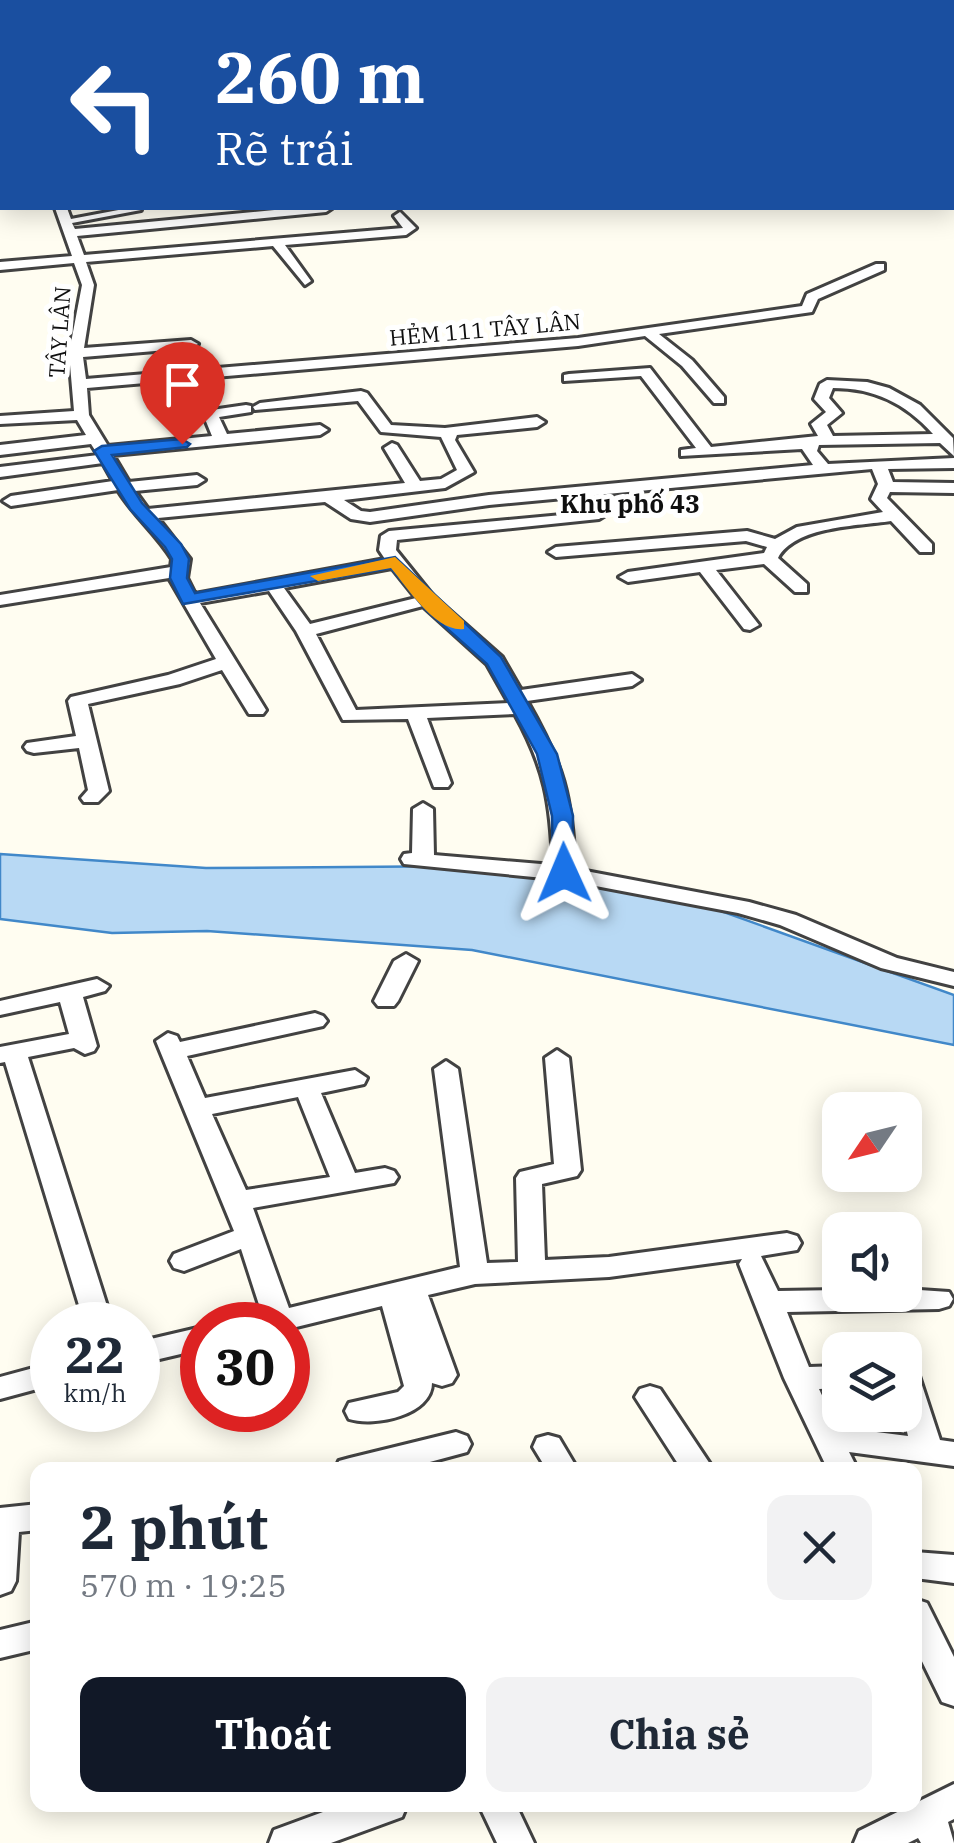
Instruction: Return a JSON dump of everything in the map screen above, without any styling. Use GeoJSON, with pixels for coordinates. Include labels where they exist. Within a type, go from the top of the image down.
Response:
{"type":"FeatureCollection","features":[{"type":"Feature","properties":{"kind":"street"},"geometry":{"type":"LineString","coordinates":[[67,220],[134,210]]}},
{"type":"Feature","properties":{"kind":"street"},"geometry":{"type":"LineString","coordinates":[[67,220],[283,210]]}},
{"type":"Feature","properties":{"kind":"street"},"geometry":{"type":"LineString","coordinates":[[0,266],[406,231],[410,228],[400,216]]}},
{"type":"Feature","properties":{"kind":"street","name":"TÂY LÂN"},"geometry":{"type":"LineString","coordinates":[[67,220],[88,286],[76,354],[82,415],[124,486],[172,544],[181,570],[178,578],[189,600],[256,710]]}},
{"type":"Feature","properties":{"kind":"street"},"geometry":{"type":"LineString","coordinates":[[277,243],[305,281]]}},
{"type":"Feature","properties":{"kind":"street","name":"HẺM 111 TÂY LÂN"},"geometry":{"type":"LineString","coordinates":[[77,384],[649,333],[807,308],[812,297],[880,268]]}},
{"type":"Feature","properties":{"kind":"street"},"geometry":{"type":"LineString","coordinates":[[649,333],[688,363],[719,400]]}},
{"type":"Feature","properties":{"kind":"street"},"geometry":{"type":"LineString","coordinates":[[76,354],[191,344]]}},
{"type":"Feature","properties":{"kind":"street"},"geometry":{"type":"LineString","coordinates":[[569,378],[645,371],[706,451]]}},
{"type":"Feature","properties":{"kind":"street"},"geometry":{"type":"LineString","coordinates":[[826,438],[820,424],[835,413],[821,399],[826,384],[862,382],[904,400],[950,444]]}},
{"type":"Feature","properties":{"kind":"street"},"geometry":{"type":"LineString","coordinates":[[222,440],[210,414],[362,396],[386,429],[450,433],[463,428],[537,422]]}},
{"type":"Feature","properties":{"kind":"street"},"geometry":{"type":"LineString","coordinates":[[0,420],[82,415]]}},
{"type":"Feature","properties":{"kind":"street"},"geometry":{"type":"LineString","coordinates":[[0,450],[101,449],[320,430]]}},
{"type":"Feature","properties":{"kind":"street"},"geometry":{"type":"LineString","coordinates":[[144,514],[446,483],[466,472],[447,440],[450,433]]}},
{"type":"Feature","properties":{"kind":"street"},"geometry":{"type":"LineString","coordinates":[[686,453],[810,444],[826,438],[950,444]]}},
{"type":"Feature","properties":{"kind":"street"},"geometry":{"type":"LineString","coordinates":[[810,444],[809,451],[822,468]]}},
{"type":"Feature","properties":{"kind":"street"},"geometry":{"type":"LineString","coordinates":[[392,448],[415,487]]}},
{"type":"Feature","properties":{"kind":"street"},"geometry":{"type":"LineString","coordinates":[[0,472],[101,449]]}},
{"type":"Feature","properties":{"kind":"street"},"geometry":{"type":"LineString","coordinates":[[328,496],[357,516],[370,517],[488,500],[822,468],[954,463]]}},
{"type":"Feature","properties":{"kind":"street"},"geometry":{"type":"LineString","coordinates":[[878,464],[884,488],[880,498],[926,548]]}},
{"type":"Feature","properties":{"kind":"street"},"geometry":{"type":"LineString","coordinates":[[12,501],[196,480]]}},
{"type":"Feature","properties":{"kind":"street"},"geometry":{"type":"LineString","coordinates":[[884,488],[954,488]]}},
{"type":"Feature","properties":{"kind":"street"},"geometry":{"type":"LineString","coordinates":[[564,873],[556,783],[547,754],[515,703],[495,661],[427,600],[395,562],[385,541],[389,536],[598,514]]}},
{"type":"Feature","properties":{"kind":"street"},"geometry":{"type":"LineString","coordinates":[[628,577],[774,552],[803,531],[895,515]]}},
{"type":"Feature","properties":{"kind":"street"},"geometry":{"type":"LineString","coordinates":[[556,552],[747,536],[774,552],[802,588]]}},
{"type":"Feature","properties":{"kind":"street"},"geometry":{"type":"LineString","coordinates":[[189,600],[395,562]]}},
{"type":"Feature","properties":{"kind":"street"},"geometry":{"type":"LineString","coordinates":[[704,566],[750,625]]}},
{"type":"Feature","properties":{"kind":"street"},"geometry":{"type":"LineString","coordinates":[[0,600],[181,570]]}},
{"type":"Feature","properties":{"kind":"street"},"geometry":{"type":"LineString","coordinates":[[273,584],[304,631],[350,716],[416,716],[515,703],[632,680]]}},
{"type":"Feature","properties":{"kind":"street"},"geometry":{"type":"LineString","coordinates":[[304,631],[427,600]]}},
{"type":"Feature","properties":{"kind":"street"},"geometry":{"type":"LineString","coordinates":[[91,798],[99,790],[88,740],[78,717],[78,700],[173,680],[224,663]]}},
{"type":"Feature","properties":{"kind":"street"},"geometry":{"type":"LineString","coordinates":[[416,716],[440,784]]}},
{"type":"Feature","properties":{"kind":"street"},"geometry":{"type":"LineString","coordinates":[[34,747],[88,740]]}},
{"type":"Feature","properties":{"kind":"street"},"geometry":{"type":"LineString","coordinates":[[423,810],[418,859],[564,873],[771,914],[889,963],[954,979]]}},
{"type":"Feature","properties":{"kind":"street"},"geometry":{"type":"LineString","coordinates":[[386,1001],[406,961]]}},
{"type":"Feature","properties":{"kind":"street"},"geometry":{"type":"LineString","coordinates":[[0,1008],[97,986]]}},
{"type":"Feature","properties":{"kind":"street"},"geometry":{"type":"LineString","coordinates":[[70,994],[84,1043],[7,1053],[91,1302]]}},
{"type":"Feature","properties":{"kind":"street"},"geometry":{"type":"LineString","coordinates":[[265,1302],[250,1236],[171,1046],[315,1021]]}},
{"type":"Feature","properties":{"kind":"street"},"geometry":{"type":"LineString","coordinates":[[532,1270],[529,1178],[568,1170],[558,1058]]}},
{"type":"Feature","properties":{"kind":"street"},"geometry":{"type":"LineString","coordinates":[[446,1068],[475,1274]]}},
{"type":"Feature","properties":{"kind":"street"},"geometry":{"type":"LineString","coordinates":[[198,1108],[355,1078]]}},
{"type":"Feature","properties":{"kind":"street"},"geometry":{"type":"LineString","coordinates":[[307,1088],[346,1183]]}},
{"type":"Feature","properties":{"kind":"street"},"geometry":{"type":"LineString","coordinates":[[237,1202],[385,1177]]}},
{"type":"Feature","properties":{"kind":"street"},"geometry":{"type":"LineString","coordinates":[[184,1261],[250,1236]]}},
{"type":"Feature","properties":{"kind":"street"},"geometry":{"type":"LineString","coordinates":[[310,1313],[475,1274],[608,1267],[786,1243]]}},
{"type":"Feature","properties":{"kind":"street"},"geometry":{"type":"LineString","coordinates":[[753,1264],[799,1378],[839,1462]]}},
{"type":"Feature","properties":{"kind":"street"},"geometry":{"type":"LineString","coordinates":[[403,1290],[442,1375]]}},
{"type":"Feature","properties":{"kind":"street"},"geometry":{"type":"LineString","coordinates":[[360,1411],[406,1402],[420,1388],[398,1320],[403,1290]]}},
{"type":"Feature","properties":{"kind":"street"},"geometry":{"type":"LineString","coordinates":[[770,1302],[939,1300]]}},
{"type":"Feature","properties":{"kind":"street"},"geometry":{"type":"LineString","coordinates":[[799,1378],[822,1377]]}},
{"type":"Feature","properties":{"kind":"street"},"geometry":{"type":"LineString","coordinates":[[0,1388],[30,1380]]}},
{"type":"Feature","properties":{"kind":"street"},"geometry":{"type":"LineString","coordinates":[[650,1397],[694,1462]]}},
{"type":"Feature","properties":{"kind":"street"},"geometry":{"type":"LineString","coordinates":[[922,1412],[940,1452]]}},
{"type":"Feature","properties":{"kind":"street"},"geometry":{"type":"LineString","coordinates":[[826,1438],[940,1452]]}},
{"type":"Feature","properties":{"kind":"street"},"geometry":{"type":"LineString","coordinates":[[383,1462],[456,1444]]}},
{"type":"Feature","properties":{"kind":"street"},"geometry":{"type":"LineString","coordinates":[[0,1581],[2,1520],[30,1518]]}},
{"type":"Feature","properties":{"kind":"street"},"geometry":{"type":"LineString","coordinates":[[922,1566],[954,1569]]}},
{"type":"Feature","properties":{"kind":"street"},"geometry":{"type":"LineString","coordinates":[[922,1627],[954,1691]]}},
{"type":"Feature","properties":{"kind":"street"},"geometry":{"type":"LineString","coordinates":[[0,1644],[30,1637]]}},
{"type":"Feature","properties":{"kind":"street"},"geometry":{"type":"LineString","coordinates":[[287,1842],[370,1812]]}},
{"type":"Feature","properties":{"kind":"street"},"geometry":{"type":"LineString","coordinates":[[500,1812],[516,1843]]}},
{"type":"Feature","properties":{"kind":"street"},"geometry":{"type":"LineString","coordinates":[[872,1843],[924,1818]]}},
{"type":"Feature","properties":{"kind":"water"},"geometry":{"type":"Polygon","coordinates":[[[0,854],[206,868],[474,866],[571,877],[707,906],[954,995],[954,1045],[472,950],[207,931],[112,933],[0,919],[0,854]]]}},
{"type":"Feature","properties":{"kind":"slow traffic"},"geometry":{"type":"LineString","coordinates":[[318,576],[395,562],[433,606],[457,625]]}},
{"type":"Feature","properties":{"kind":"district","name":"Khu phố 43"},"geometry":{"type":"Point","coordinates":[630,503]}},
{"type":"Feature","properties":{"kind":"route"},"geometry":{"type":"LineString","coordinates":[[182,444],[102,451],[136,505],[172,544],[182,568],[178,578],[189,600],[395,562],[433,606],[495,661],[547,754],[562,816],[564,873]]}}]}
